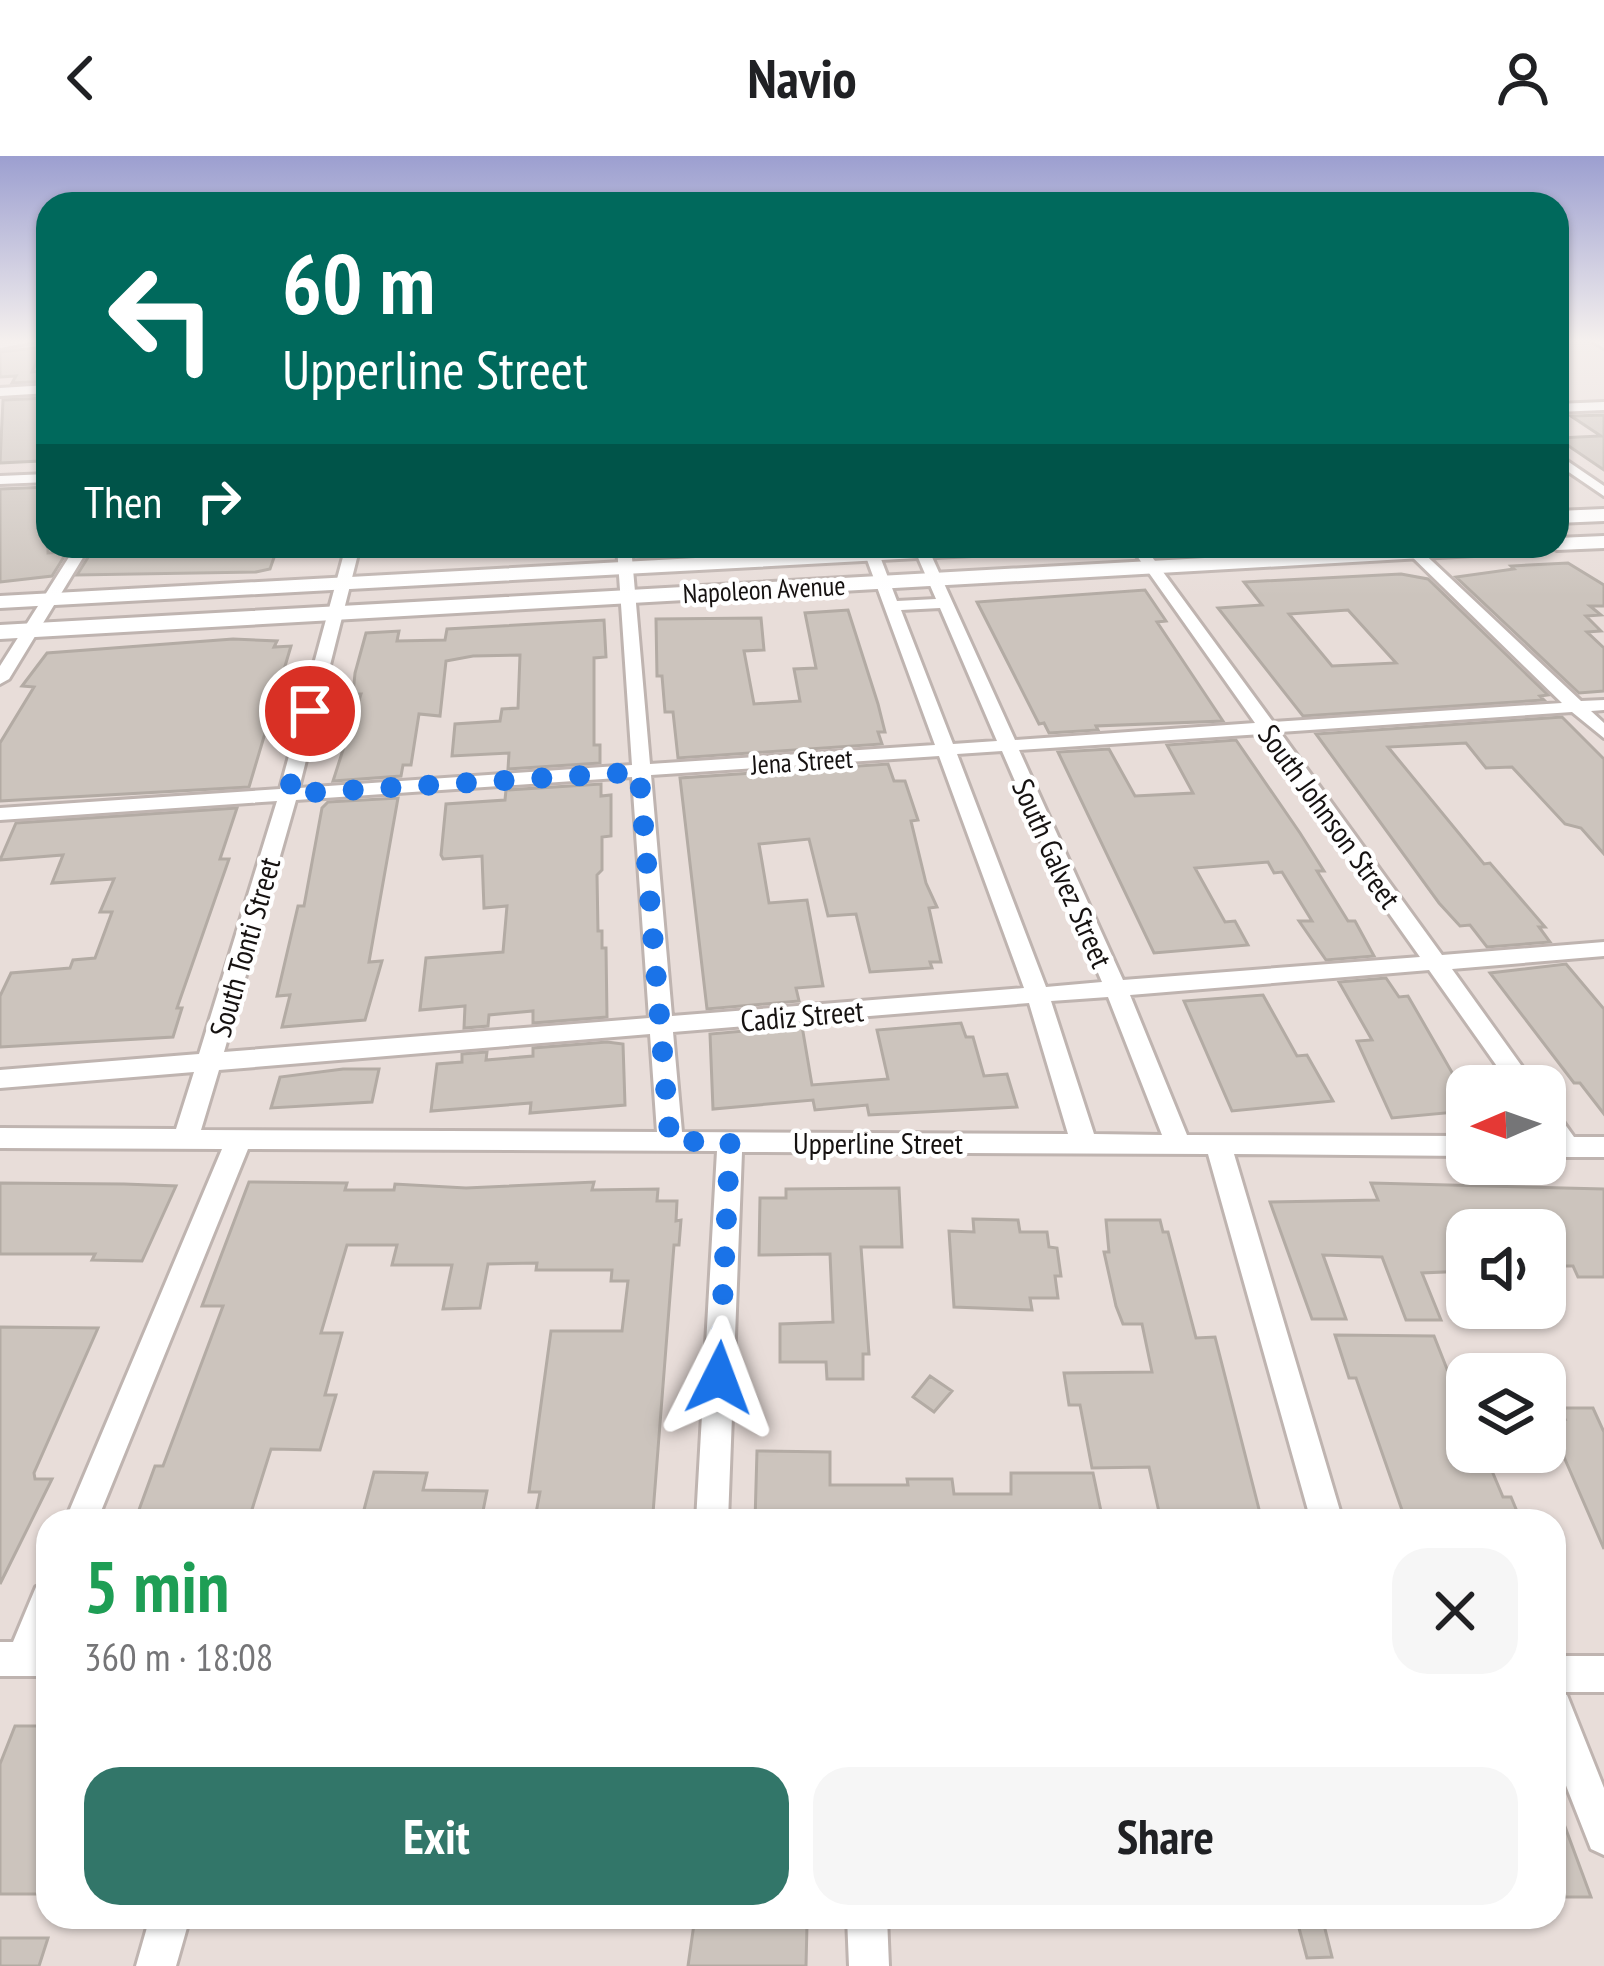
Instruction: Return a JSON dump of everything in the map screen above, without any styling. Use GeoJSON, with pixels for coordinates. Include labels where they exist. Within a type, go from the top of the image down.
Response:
{"type":"FeatureCollection","features":[{"type":"Feature","properties":{"kind":"main road"},"geometry":{"type":"LineString","coordinates":[[1569,516],[1604,515]]}},
{"type":"Feature","properties":{"kind":"main road"},"geometry":{"type":"LineString","coordinates":[[1569,543],[1604,542]]}},
{"type":"Feature","properties":{"kind":"main road","name":"Napoleon Avenue"},"geometry":{"type":"LineString","coordinates":[[0,602],[342,584],[614,558]]}},
{"type":"Feature","properties":{"kind":"main road","name":"Napoleon Avenue"},"geometry":{"type":"LineString","coordinates":[[0,632],[1282,558]]}},
{"type":"Feature","properties":{"kind":"street"},"geometry":{"type":"LineString","coordinates":[[1569,467],[1604,492]]}},
{"type":"Feature","properties":{"kind":"street"},"geometry":{"type":"LineString","coordinates":[[0,480],[36,478]]}},
{"type":"Feature","properties":{"kind":"street"},"geometry":{"type":"LineString","coordinates":[[0,679],[76,558]]}},
{"type":"Feature","properties":{"kind":"street","name":"South Tonti Street"},"geometry":{"type":"LineString","coordinates":[[186,1139],[288,794],[350,558]]}},
{"type":"Feature","properties":{"kind":"street"},"geometry":{"type":"LineString","coordinates":[[624,558],[670,1141]]}},
{"type":"Feature","properties":{"kind":"street","name":"South Galvez Street"},"geometry":{"type":"LineString","coordinates":[[873,558],[1038,995],[1084,1144]]}},
{"type":"Feature","properties":{"kind":"street","name":"South Galvez Street"},"geometry":{"type":"LineString","coordinates":[[925,558],[1116,989],[1178,1144]]}},
{"type":"Feature","properties":{"kind":"street","name":"South Johnson Street"},"geometry":{"type":"LineString","coordinates":[[1146,558],[1509,1065]]}},
{"type":"Feature","properties":{"kind":"street"},"geometry":{"type":"LineString","coordinates":[[1420,558],[1604,733]]}},
{"type":"Feature","properties":{"kind":"street"},"geometry":{"type":"LineString","coordinates":[[891,606],[945,603]]}},
{"type":"Feature","properties":{"kind":"street","name":"Jena Street"},"geometry":{"type":"LineString","coordinates":[[0,814],[1604,705]]}},
{"type":"Feature","properties":{"kind":"street","name":"Cadiz Street"},"geometry":{"type":"LineString","coordinates":[[0,1079],[1604,949]]}},
{"type":"Feature","properties":{"kind":"street","name":"Upperline Street"},"geometry":{"type":"LineString","coordinates":[[0,1138],[1446,1146]]}},
{"type":"Feature","properties":{"kind":"street"},"geometry":{"type":"LineString","coordinates":[[85,1509],[238,1139]]}},
{"type":"Feature","properties":{"kind":"street"},"geometry":{"type":"LineString","coordinates":[[713,1509],[730,1142]]}},
{"type":"Feature","properties":{"kind":"street"},"geometry":{"type":"LineString","coordinates":[[1218,1144],[1324,1509]]}},
{"type":"Feature","properties":{"kind":"street"},"geometry":{"type":"LineString","coordinates":[[1566,1147],[1604,1147]]}},
{"type":"Feature","properties":{"kind":"street"},"geometry":{"type":"LineString","coordinates":[[24,1659],[36,1630]]}},
{"type":"Feature","properties":{"kind":"street"},"geometry":{"type":"LineString","coordinates":[[1566,1674],[1604,1674]]}},
{"type":"Feature","properties":{"kind":"street"},"geometry":{"type":"LineString","coordinates":[[1566,1739],[1604,1836]]}},
{"type":"Feature","properties":{"kind":"street"},"geometry":{"type":"LineString","coordinates":[[156,1966],[167,1929]]}},
{"type":"Feature","properties":{"kind":"street"},"geometry":{"type":"LineString","coordinates":[[868,1929],[869,1966]]}},
{"type":"Feature","properties":{"kind":"building"},"geometry":{"type":"Polygon","coordinates":[[[2,426],[36,426],[36,461],[0,463],[2,426]]]}},
{"type":"Feature","properties":{"kind":"building"},"geometry":{"type":"Polygon","coordinates":[[[1587,426],[1604,426],[1604,470],[1569,446],[1569,437],[1601,436],[1587,426]]]}},
{"type":"Feature","properties":{"kind":"building"},"geometry":{"type":"Polygon","coordinates":[[[36,488],[36,558],[63,558],[52,576],[0,582],[0,489],[36,488]]]}},
{"type":"Feature","properties":{"kind":"building"},"geometry":{"type":"Polygon","coordinates":[[[88,558],[274,558],[270,569],[256,572],[77,575],[88,558]]]}},
{"type":"Feature","properties":{"kind":"building"},"geometry":{"type":"Polygon","coordinates":[[[1568,563],[1604,585],[1604,606],[1590,606],[1601,615],[1586,616],[1601,631],[1587,632],[1604,648],[1604,691],[1579,693],[1456,577],[1514,569],[1511,566],[1568,563]]]}},
{"type":"Feature","properties":{"kind":"building"},"geometry":{"type":"Polygon","coordinates":[[[1401,574],[1428,579],[1548,695],[1540,696],[1544,700],[1303,716],[1218,608],[1262,605],[1244,582],[1401,574]],[[1348,610],[1289,614],[1332,666],[1396,663],[1348,610]]]}},
{"type":"Feature","properties":{"kind":"building"},"geometry":{"type":"Polygon","coordinates":[[[1145,590],[1166,621],[1157,622],[1223,721],[1096,726],[1098,730],[1049,733],[1044,723],[1039,724],[977,602],[1145,590]]]}},
{"type":"Feature","properties":{"kind":"building"},"geometry":{"type":"Polygon","coordinates":[[[848,610],[878,704],[885,732],[878,732],[882,744],[678,758],[673,712],[665,712],[662,676],[657,676],[656,619],[761,618],[764,650],[744,651],[754,704],[800,701],[794,669],[816,668],[805,613],[848,610]]]}},
{"type":"Feature","properties":{"kind":"building"},"geometry":{"type":"Polygon","coordinates":[[[604,620],[606,657],[594,658],[594,745],[600,745],[600,763],[508,769],[509,753],[452,756],[455,724],[500,721],[502,709],[518,708],[520,655],[473,656],[446,661],[440,716],[419,714],[411,765],[403,765],[401,776],[333,781],[361,694],[353,694],[366,633],[399,631],[397,641],[445,640],[447,629],[604,620]]]}},
{"type":"Feature","properties":{"kind":"building"},"geometry":{"type":"Polygon","coordinates":[[[233,639],[291,646],[249,787],[0,801],[0,743],[34,687],[22,686],[47,653],[233,639]]]}},
{"type":"Feature","properties":{"kind":"building"},"geometry":{"type":"Polygon","coordinates":[[[1562,717],[1604,759],[1604,854],[1581,828],[1565,824],[1512,767],[1486,768],[1466,743],[1388,747],[1484,864],[1490,863],[1545,927],[1539,927],[1550,942],[1487,947],[1470,925],[1460,926],[1439,903],[1316,734],[1562,717]]]}},
{"type":"Feature","properties":{"kind":"building"},"geometry":{"type":"Polygon","coordinates":[[[1236,740],[1300,833],[1324,871],[1317,871],[1348,921],[1355,921],[1374,956],[1326,960],[1299,921],[1312,921],[1282,872],[1274,873],[1268,862],[1195,868],[1225,922],[1235,921],[1248,945],[1154,953],[1058,752],[1109,749],[1135,796],[1193,793],[1167,745],[1236,740]]]}},
{"type":"Feature","properties":{"kind":"building"},"geometry":{"type":"Polygon","coordinates":[[[888,764],[894,781],[905,781],[918,820],[911,821],[937,907],[929,908],[941,962],[930,962],[932,968],[870,972],[856,914],[828,916],[809,839],[759,844],[769,903],[807,900],[823,986],[796,988],[799,1001],[707,1009],[680,778],[888,764]]]}},
{"type":"Feature","properties":{"kind":"building"},"geometry":{"type":"Polygon","coordinates":[[[601,784],[601,796],[611,795],[611,836],[602,837],[602,870],[597,875],[598,931],[602,931],[602,948],[606,948],[607,1017],[533,1023],[533,1011],[489,1015],[488,1026],[464,1028],[465,1006],[420,1010],[426,958],[503,952],[507,906],[484,908],[482,856],[443,859],[441,855],[446,804],[505,800],[506,790],[601,784]]]}},
{"type":"Feature","properties":{"kind":"building"},"geometry":{"type":"Polygon","coordinates":[[[398,798],[369,962],[382,961],[365,1020],[282,1027],[290,995],[277,996],[298,906],[304,906],[322,808],[328,802],[398,798]]]}},
{"type":"Feature","properties":{"kind":"building"},"geometry":{"type":"Polygon","coordinates":[[[237,808],[220,859],[229,859],[177,1008],[182,1008],[173,1037],[0,1047],[0,996],[11,973],[70,968],[73,960],[95,958],[112,912],[100,912],[114,879],[52,883],[63,855],[0,860],[16,823],[237,808]]]}},
{"type":"Feature","properties":{"kind":"building"},"geometry":{"type":"Polygon","coordinates":[[[1566,964],[1604,1009],[1604,1114],[1580,1083],[1574,1083],[1566,1065],[1560,1065],[1490,973],[1566,964]]]}},
{"type":"Feature","properties":{"kind":"building"},"geometry":{"type":"Polygon","coordinates":[[[1386,978],[1399,997],[1408,996],[1448,1065],[1446,1113],[1392,1118],[1357,1041],[1372,1040],[1339,982],[1386,978]]]}},
{"type":"Feature","properties":{"kind":"building"},"geometry":{"type":"Polygon","coordinates":[[[1263,995],[1297,1056],[1307,1055],[1333,1101],[1232,1111],[1184,1001],[1263,995]]]}},
{"type":"Feature","properties":{"kind":"building"},"geometry":{"type":"Polygon","coordinates":[[[961,1023],[966,1037],[973,1037],[984,1076],[1007,1074],[1017,1107],[869,1115],[867,1105],[815,1110],[813,1100],[713,1109],[710,1034],[802,1026],[812,1085],[888,1079],[877,1030],[961,1023]]]}},
{"type":"Feature","properties":{"kind":"building"},"geometry":{"type":"Polygon","coordinates":[[[623,1044],[625,1105],[530,1113],[531,1103],[431,1111],[437,1064],[462,1062],[462,1054],[487,1052],[486,1060],[533,1056],[533,1048],[623,1044]]]}},
{"type":"Feature","properties":{"kind":"building"},"geometry":{"type":"Polygon","coordinates":[[[379,1069],[372,1102],[271,1108],[280,1077],[379,1069]]]}},
{"type":"Feature","properties":{"kind":"building"},"geometry":{"type":"Polygon","coordinates":[[[249,1182],[347,1183],[345,1190],[394,1190],[395,1184],[466,1188],[594,1182],[592,1190],[658,1189],[657,1201],[677,1201],[676,1221],[681,1220],[679,1245],[674,1245],[653,1509],[537,1509],[540,1492],[529,1492],[551,1331],[622,1331],[628,1281],[611,1281],[612,1270],[536,1270],[537,1263],[488,1264],[480,1308],[443,1309],[452,1265],[392,1265],[397,1245],[347,1245],[321,1333],[342,1333],[325,1395],[336,1395],[320,1450],[271,1449],[252,1509],[139,1509],[155,1466],[163,1466],[223,1306],[202,1306],[249,1182]]]}},
{"type":"Feature","properties":{"kind":"building"},"geometry":{"type":"Polygon","coordinates":[[[0,1183],[176,1186],[142,1261],[92,1260],[95,1254],[0,1254],[0,1183]]]}},
{"type":"Feature","properties":{"kind":"building"},"geometry":{"type":"Polygon","coordinates":[[[1371,1183],[1604,1189],[1604,1277],[1578,1277],[1573,1266],[1566,1266],[1566,1209],[1446,1209],[1446,1272],[1422,1273],[1441,1320],[1406,1320],[1382,1257],[1323,1255],[1346,1319],[1312,1319],[1270,1202],[1378,1200],[1371,1183]]]}},
{"type":"Feature","properties":{"kind":"building"},"geometry":{"type":"Polygon","coordinates":[[[899,1188],[902,1247],[861,1247],[869,1354],[863,1354],[863,1379],[827,1379],[826,1362],[780,1362],[780,1324],[833,1322],[830,1254],[759,1255],[760,1198],[786,1198],[786,1189],[899,1188]]]}},
{"type":"Feature","properties":{"kind":"building"},"geometry":{"type":"Polygon","coordinates":[[[973,1219],[1018,1220],[1020,1232],[1047,1232],[1049,1247],[1057,1248],[1058,1298],[1030,1298],[1032,1310],[954,1307],[949,1231],[974,1232],[973,1219]]]}},
{"type":"Feature","properties":{"kind":"building"},"geometry":{"type":"Polygon","coordinates":[[[1106,1220],[1160,1220],[1163,1232],[1168,1232],[1196,1338],[1215,1337],[1259,1509],[1158,1509],[1149,1467],[1092,1468],[1080,1405],[1069,1405],[1064,1373],[1152,1372],[1142,1324],[1123,1324],[1116,1306],[1104,1252],[1109,1252],[1106,1220]]]}},
{"type":"Feature","properties":{"kind":"building"},"geometry":{"type":"Polygon","coordinates":[[[0,1327],[98,1328],[34,1473],[35,1479],[52,1479],[0,1584],[0,1327]]]}},
{"type":"Feature","properties":{"kind":"building"},"geometry":{"type":"Polygon","coordinates":[[[1335,1335],[1434,1336],[1446,1367],[1446,1473],[1493,1473],[1503,1497],[1511,1497],[1516,1509],[1402,1509],[1356,1378],[1349,1378],[1335,1335]]]}},
{"type":"Feature","properties":{"kind":"building"},"geometry":{"type":"Polygon","coordinates":[[[930,1376],[952,1391],[934,1412],[913,1397],[930,1376]]]}},
{"type":"Feature","properties":{"kind":"building"},"geometry":{"type":"Polygon","coordinates":[[[1566,1408],[1593,1408],[1604,1432],[1604,1549],[1566,1462],[1566,1408]]]}},
{"type":"Feature","properties":{"kind":"building"},"geometry":{"type":"Polygon","coordinates":[[[757,1451],[830,1452],[830,1485],[908,1485],[907,1479],[952,1479],[954,1494],[1011,1494],[1011,1473],[1093,1473],[1100,1509],[755,1509],[757,1451]]]}},
{"type":"Feature","properties":{"kind":"building"},"geometry":{"type":"Polygon","coordinates":[[[374,1472],[427,1473],[423,1490],[487,1491],[483,1509],[364,1509],[374,1472]]]}},
{"type":"Feature","properties":{"kind":"building"},"geometry":{"type":"Polygon","coordinates":[[[15,1726],[36,1726],[36,1894],[0,1894],[0,1764],[15,1726]]]}},
{"type":"Feature","properties":{"kind":"building"},"geometry":{"type":"Polygon","coordinates":[[[1566,1829],[1591,1897],[1566,1897],[1566,1829]]]}},
{"type":"Feature","properties":{"kind":"building"},"geometry":{"type":"Polygon","coordinates":[[[693,1929],[807,1929],[806,1966],[688,1966],[693,1929]]]}},
{"type":"Feature","properties":{"kind":"building"},"geometry":{"type":"Polygon","coordinates":[[[1299,1929],[1325,1929],[1332,1957],[1307,1958],[1299,1929]]]}},
{"type":"Feature","properties":{"kind":"building"},"geometry":{"type":"Polygon","coordinates":[[[0,1938],[48,1938],[39,1966],[0,1966],[0,1938]]]}},
{"type":"Feature","properties":{"kind":"route"},"geometry":{"type":"LineString","coordinates":[[310,711],[288,794],[639,772],[670,1141],[730,1142],[719,1378]]}}]}
